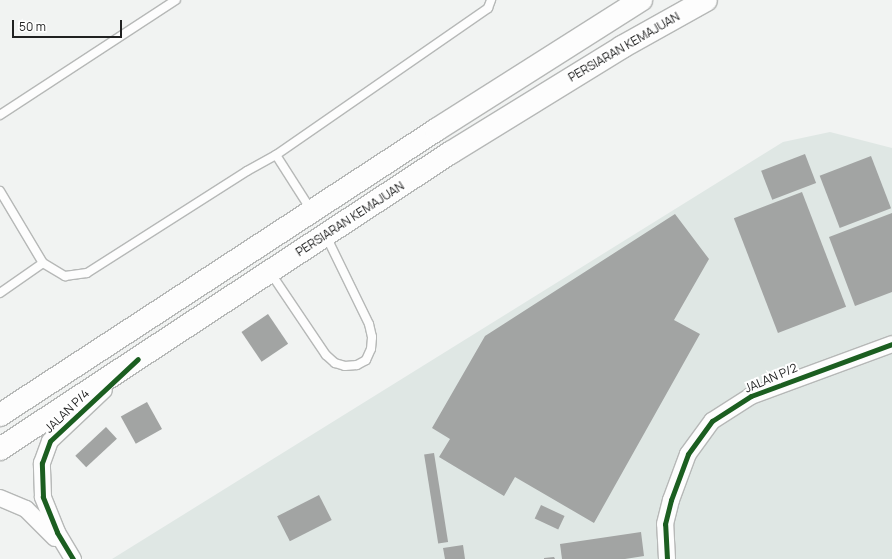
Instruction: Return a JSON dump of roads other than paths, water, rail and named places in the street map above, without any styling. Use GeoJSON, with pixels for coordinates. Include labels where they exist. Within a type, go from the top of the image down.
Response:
{"type":"FeatureCollection","features":[{"type":"Feature","properties":{"kind":"main road"},"geometry":{"type":"LineString","coordinates":[[0,415],[620,8],[642,0]]}},
{"type":"Feature","properties":{"kind":"main road","name":"PERSIARAN KEMAJUAN"},"geometry":{"type":"LineString","coordinates":[[0,449],[457,149],[615,51],[706,0]]}},
{"type":"Feature","properties":{"kind":"street","name":"JALAN P/2"},"geometry":{"type":"LineString","coordinates":[[667,559],[665,524],[671,500],[688,454],[712,421],[750,396],[892,344]]}},
{"type":"Feature","properties":{"kind":"street","name":"JALAN P/4"},"geometry":{"type":"LineString","coordinates":[[71,556],[57,532],[43,497],[42,463],[50,441],[138,359]]}},
{"type":"Feature","properties":{"kind":"street","name":"JALAN P/4"},"geometry":{"type":"LineString","coordinates":[[0,498],[26,509],[71,556]]}},
{"type":"Feature","properties":{"kind":"lane"},"geometry":{"type":"LineString","coordinates":[[0,115],[176,0]]}},
{"type":"Feature","properties":{"kind":"lane"},"geometry":{"type":"LineString","coordinates":[[0,191],[43,263],[65,276],[87,273],[247,171],[276,155],[488,8],[490,0]]}},
{"type":"Feature","properties":{"kind":"lane"},"geometry":{"type":"LineString","coordinates":[[276,155],[312,211]]}},
{"type":"Feature","properties":{"kind":"lane"},"geometry":{"type":"LineString","coordinates":[[270,272],[326,355],[335,363],[345,366],[356,365],[366,360],[371,349],[372,337],[369,324],[326,235]]}},
{"type":"Feature","properties":{"kind":"lane"},"geometry":{"type":"LineString","coordinates":[[0,293],[43,263]]}}]}
